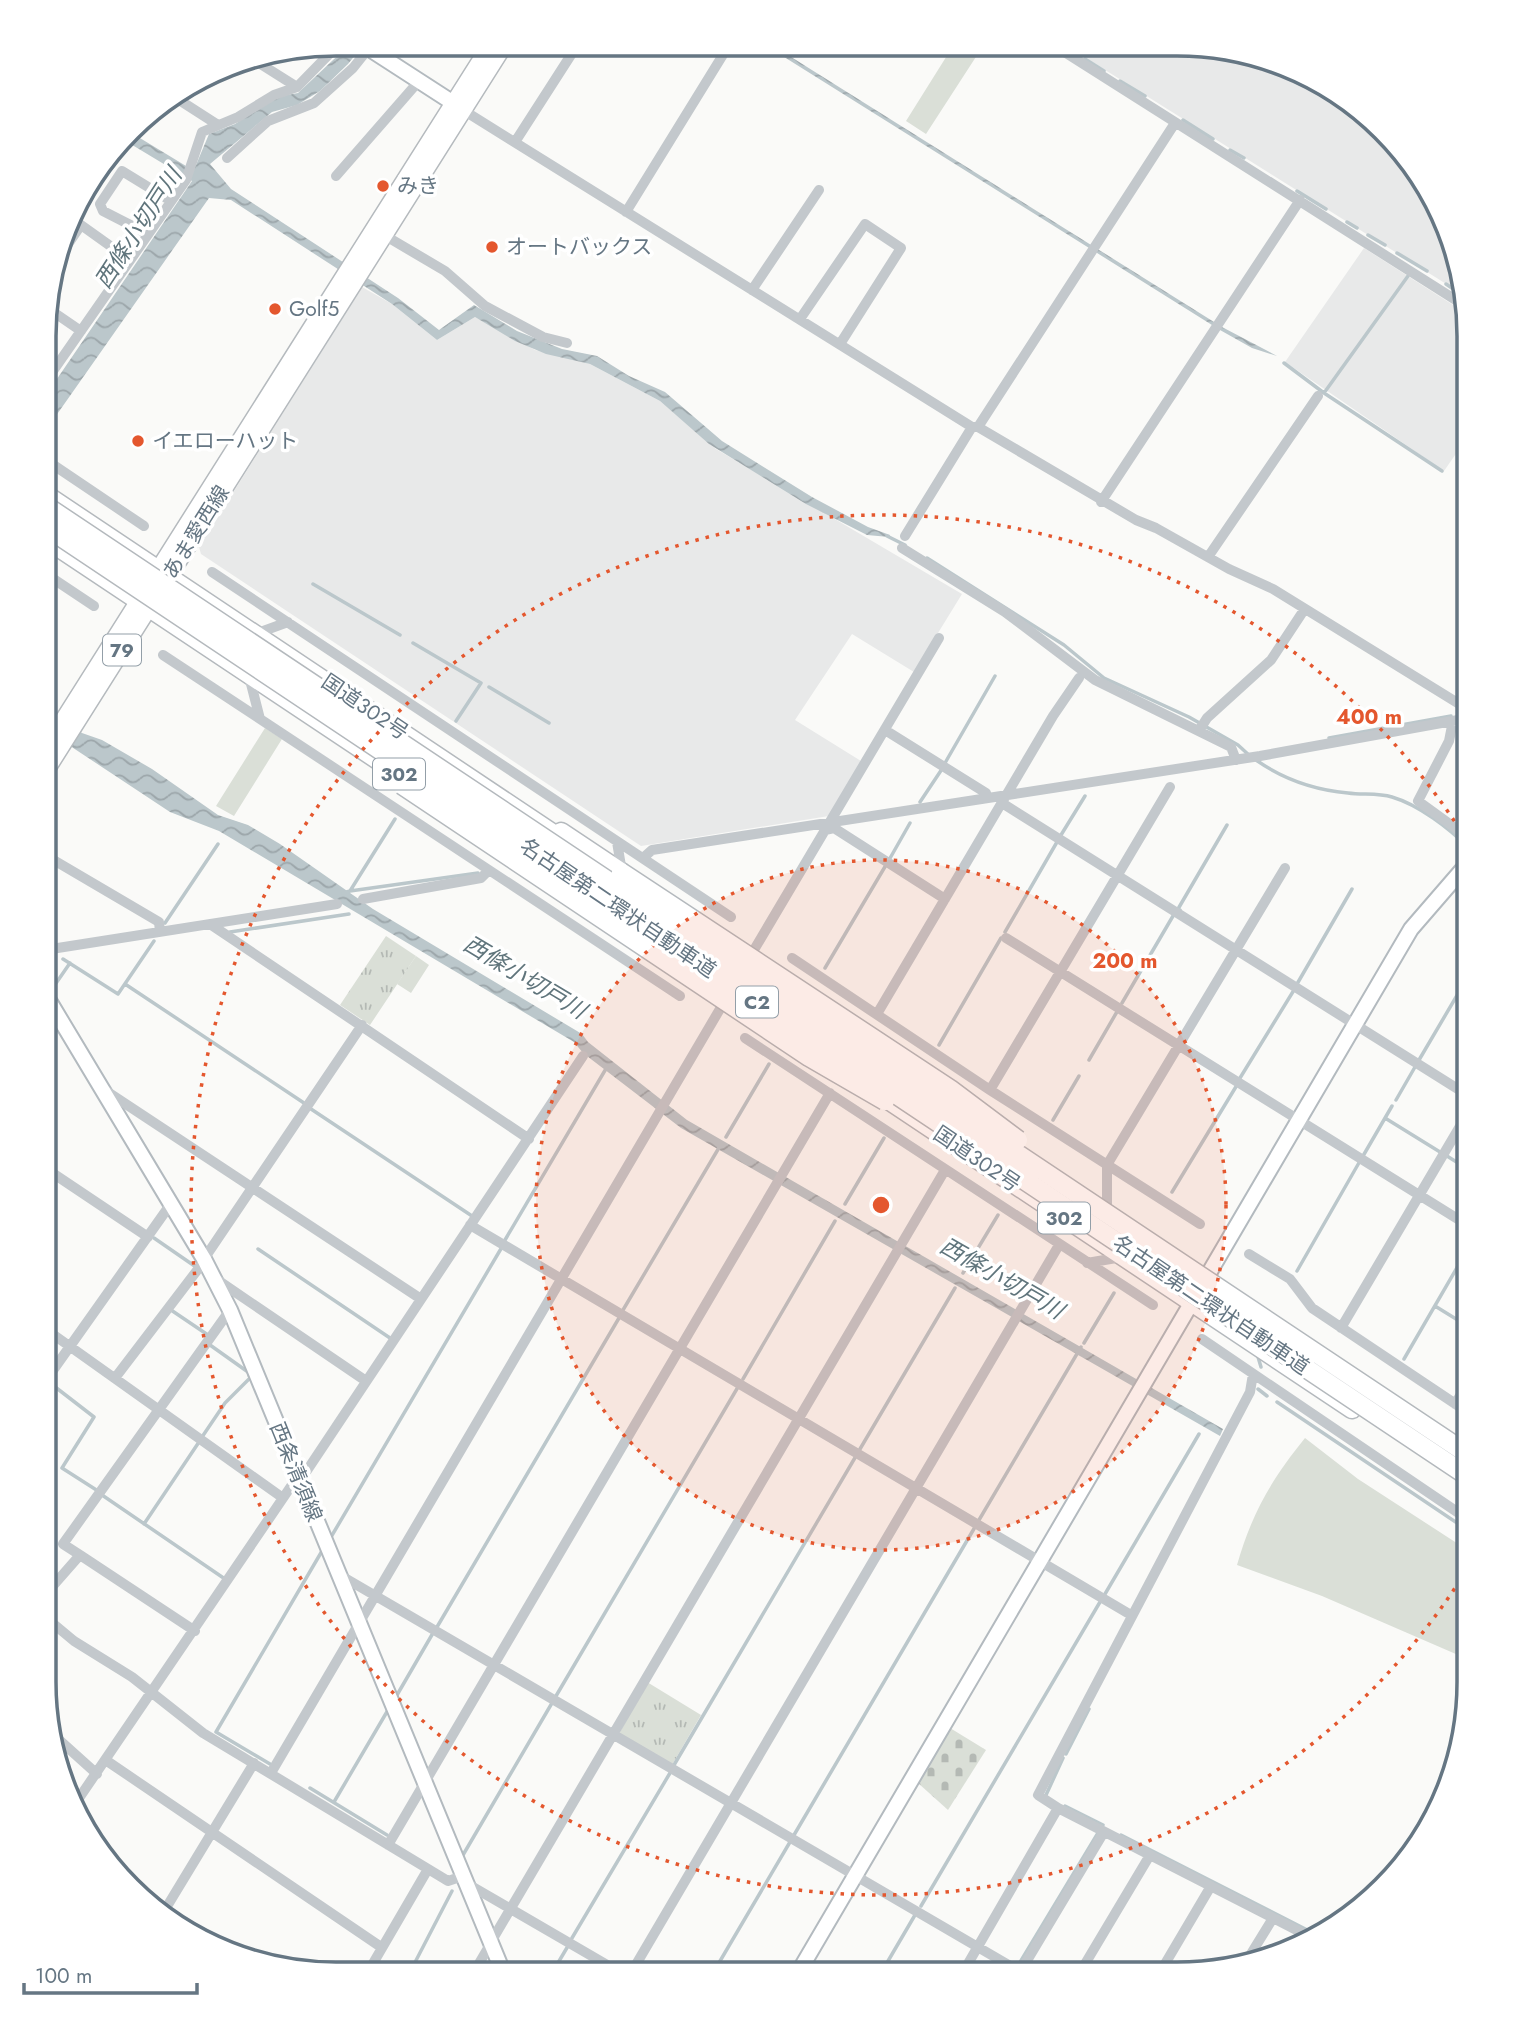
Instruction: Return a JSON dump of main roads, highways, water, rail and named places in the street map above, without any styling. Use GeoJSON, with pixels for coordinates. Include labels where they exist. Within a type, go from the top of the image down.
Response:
{"type":"FeatureCollection","features":[{"type":"Feature","properties":{"kind":"highway","name":"国道302号"},"geometry":{"type":"LineString","coordinates":[[56,505],[164,573],[549,831],[580,859],[630,919],[661,947]]}},
{"type":"Feature","properties":{"kind":"highway","name":"名古屋第二環状自動車道"},"geometry":{"type":"LineString","coordinates":[[56,505],[1457,1447]]}},
{"type":"Feature","properties":{"kind":"highway","name":"名古屋第二環状自動車道"},"geometry":{"type":"LineString","coordinates":[[56,534],[1457,1469]]}},
{"type":"Feature","properties":{"kind":"highway","name":"国道302号"},"geometry":{"type":"LineString","coordinates":[[56,546],[1457,1479]]}},
{"type":"Feature","properties":{"kind":"highway"},"geometry":{"type":"LineString","coordinates":[[326,681],[436,747],[950,1089],[1191,1269]]}},
{"type":"Feature","properties":{"kind":"highway"},"geometry":{"type":"LineString","coordinates":[[306,712],[402,785],[809,1057],[1036,1188]]}},
{"type":"Feature","properties":{"kind":"main road","name":"あま愛西線"},"geometry":{"type":"LineString","coordinates":[[353,274],[384,235],[485,56]]}},
{"type":"Feature","properties":{"kind":"main road","name":"あま愛西線"},"geometry":{"type":"LineString","coordinates":[[56,741],[459,106],[496,56]]}},
{"type":"Feature","properties":{"kind":"water"},"geometry":{"type":"Polygon","coordinates":[[[337,56],[354,56],[320,91],[297,105],[272,112],[210,164],[231,189],[398,298],[439,330],[474,305],[517,331],[562,349],[597,356],[629,376],[665,392],[722,441],[812,497],[868,527],[890,535],[889,537],[867,535],[806,504],[709,444],[660,401],[590,364],[546,354],[515,341],[475,317],[437,340],[392,304],[231,200],[209,198],[56,416],[56,380],[192,181],[132,145],[139,137],[186,166],[196,165],[209,134],[235,124],[276,97],[298,93],[337,56]]]}},
{"type":"Feature","properties":{"kind":"water"},"geometry":{"type":"Polygon","coordinates":[[[783,56],[790,56],[1222,327],[1277,356],[1252,348],[783,56]]]}},
{"type":"Feature","properties":{"kind":"water"},"geometry":{"type":"Polygon","coordinates":[[[56,713],[82,733],[102,740],[152,769],[218,815],[248,825],[280,844],[373,909],[582,1034],[588,1042],[687,1120],[1223,1429],[1220,1436],[681,1128],[583,1053],[574,1042],[219,831],[170,812],[56,737],[56,713]]]}},
{"type":"Feature","properties":{"kind":"waterway"},"geometry":{"type":"LineString","coordinates":[[1085,59],[1104,71]]}},
{"type":"Feature","properties":{"kind":"waterway"},"geometry":{"type":"LineString","coordinates":[[1120,81],[1145,96]]}},
{"type":"Feature","properties":{"kind":"waterway"},"geometry":{"type":"LineString","coordinates":[[1183,120],[1213,139]]}},
{"type":"Feature","properties":{"kind":"waterway"},"geometry":{"type":"LineString","coordinates":[[1230,150],[1244,158]]}},
{"type":"Feature","properties":{"kind":"waterway"},"geometry":{"type":"LineString","coordinates":[[1297,191],[1326,209]]}},
{"type":"Feature","properties":{"kind":"waterway"},"geometry":{"type":"LineString","coordinates":[[1347,222],[1357,228]]}},
{"type":"Feature","properties":{"kind":"waterway"},"geometry":{"type":"LineString","coordinates":[[1368,235],[1385,245]]}},
{"type":"Feature","properties":{"kind":"waterway"},"geometry":{"type":"LineString","coordinates":[[1397,253],[1427,271]]}},
{"type":"Feature","properties":{"kind":"waterway"},"geometry":{"type":"LineString","coordinates":[[1284,363],[1324,393],[1408,276]]}},
{"type":"Feature","properties":{"kind":"waterway"},"geometry":{"type":"LineString","coordinates":[[1446,284],[1453,289]]}},
{"type":"Feature","properties":{"kind":"waterway"},"geometry":{"type":"LineString","coordinates":[[1324,393],[1442,471]]}},
{"type":"Feature","properties":{"kind":"waterway"},"geometry":{"type":"LineString","coordinates":[[887,536],[905,545]]}},
{"type":"Feature","properties":{"kind":"waterway"},"geometry":{"type":"LineString","coordinates":[[927,558],[1064,645],[1104,678],[1189,717],[1238,745],[1250,756]]}},
{"type":"Feature","properties":{"kind":"waterway"},"geometry":{"type":"LineString","coordinates":[[313,584],[400,635]]}},
{"type":"Feature","properties":{"kind":"waterway"},"geometry":{"type":"LineString","coordinates":[[413,643],[481,683],[456,721]]}},
{"type":"Feature","properties":{"kind":"waterway"},"geometry":{"type":"LineString","coordinates":[[945,763],[995,676]]}},
{"type":"Feature","properties":{"kind":"waterway"},"geometry":{"type":"LineString","coordinates":[[489,687],[549,723]]}},
{"type":"Feature","properties":{"kind":"waterway"},"geometry":{"type":"LineString","coordinates":[[1329,738],[1451,716]]}},
{"type":"Feature","properties":{"kind":"waterway"},"geometry":{"type":"LineString","coordinates":[[1256,760],[1277,773],[1312,786],[1336,792],[1387,796],[1402,801],[1433,818],[1457,837]]}},
{"type":"Feature","properties":{"kind":"waterway"},"geometry":{"type":"LineString","coordinates":[[920,802],[942,769]]}},
{"type":"Feature","properties":{"kind":"waterway"},"geometry":{"type":"LineString","coordinates":[[1061,835],[1085,796]]}},
{"type":"Feature","properties":{"kind":"waterway"},"geometry":{"type":"LineString","coordinates":[[343,893],[350,891],[395,819]]}},
{"type":"Feature","properties":{"kind":"waterway"},"geometry":{"type":"LineString","coordinates":[[889,860],[910,823]]}},
{"type":"Feature","properties":{"kind":"waterway"},"geometry":{"type":"LineString","coordinates":[[1180,910],[1178,909],[1227,825]]}},
{"type":"Feature","properties":{"kind":"waterway"},"geometry":{"type":"LineString","coordinates":[[1005,932],[1057,842]]}},
{"type":"Feature","properties":{"kind":"waterway"},"geometry":{"type":"LineString","coordinates":[[165,923],[218,844]]}},
{"type":"Feature","properties":{"kind":"waterway"},"geometry":{"type":"LineString","coordinates":[[825,968],[886,865]]}},
{"type":"Feature","properties":{"kind":"waterway"},"geometry":{"type":"LineString","coordinates":[[350,891],[478,873]]}},
{"type":"Feature","properties":{"kind":"waterway"},"geometry":{"type":"LineString","coordinates":[[1297,984],[1352,889]]}},
{"type":"Feature","properties":{"kind":"waterway"},"geometry":{"type":"LineString","coordinates":[[230,932],[349,914]]}},
{"type":"Feature","properties":{"kind":"waterway"},"geometry":{"type":"LineString","coordinates":[[1122,1003],[1173,916]]}},
{"type":"Feature","properties":{"kind":"waterway"},"geometry":{"type":"LineString","coordinates":[[939,1045],[1001,938]]}},
{"type":"Feature","properties":{"kind":"waterway"},"geometry":{"type":"LineString","coordinates":[[63,959],[118,994],[154,941]]}},
{"type":"Feature","properties":{"kind":"waterway"},"geometry":{"type":"LineString","coordinates":[[56,983],[70,963]]}},
{"type":"Feature","properties":{"kind":"waterway"},"geometry":{"type":"LineString","coordinates":[[125,984],[304,1103]]}},
{"type":"Feature","properties":{"kind":"waterway"},"geometry":{"type":"LineString","coordinates":[[1240,1078],[1294,990]]}},
{"type":"Feature","properties":{"kind":"waterway"},"geometry":{"type":"LineString","coordinates":[[1419,1060],[1457,995]]}},
{"type":"Feature","properties":{"kind":"waterway"},"geometry":{"type":"LineString","coordinates":[[1089,1060],[1118,1010]]}},
{"type":"Feature","properties":{"kind":"waterway"},"geometry":{"type":"LineString","coordinates":[[726,1137],[769,1064]]}},
{"type":"Feature","properties":{"kind":"waterway"},"geometry":{"type":"LineString","coordinates":[[505,1240],[607,1067]]}},
{"type":"Feature","properties":{"kind":"waterway"},"geometry":{"type":"LineString","coordinates":[[1396,1100],[1415,1067]]}},
{"type":"Feature","properties":{"kind":"waterway"},"geometry":{"type":"LineString","coordinates":[[1053,1120],[1079,1076]]}},
{"type":"Feature","properties":{"kind":"waterway"},"geometry":{"type":"LineString","coordinates":[[1172,1192],[1237,1085]]}},
{"type":"Feature","properties":{"kind":"waterway"},"geometry":{"type":"LineString","coordinates":[[1363,1156],[1392,1106]]}},
{"type":"Feature","properties":{"kind":"waterway"},"geometry":{"type":"LineString","coordinates":[[311,1109],[472,1216]]}},
{"type":"Feature","properties":{"kind":"waterway"},"geometry":{"type":"LineString","coordinates":[[1385,1118],[1440,1152]]}},
{"type":"Feature","properties":{"kind":"waterway"},"geometry":{"type":"LineString","coordinates":[[845,1204],[884,1138]]}},
{"type":"Feature","properties":{"kind":"waterway"},"geometry":{"type":"LineString","coordinates":[[623,1310],[720,1146]]}},
{"type":"Feature","properties":{"kind":"waterway"},"geometry":{"type":"LineString","coordinates":[[1447,1156],[1457,1162]]}},
{"type":"Feature","properties":{"kind":"waterway"},"geometry":{"type":"LineString","coordinates":[[1297,1271],[1360,1161]]}},
{"type":"Feature","properties":{"kind":"waterway","name":"西條小切戸川"},"geometry":{"type":"LineString","coordinates":[[963,1273],[998,1215]]}},
{"type":"Feature","properties":{"kind":"waterway"},"geometry":{"type":"LineString","coordinates":[[743,1379],[835,1221]]}},
{"type":"Feature","properties":{"kind":"waterway"},"geometry":{"type":"LineString","coordinates":[[154,1238],[196,1267]]}},
{"type":"Feature","properties":{"kind":"waterway"},"geometry":{"type":"LineString","coordinates":[[331,1537],[502,1247]]}},
{"type":"Feature","properties":{"kind":"waterway"},"geometry":{"type":"LineString","coordinates":[[258,1249],[390,1338]]}},
{"type":"Feature","properties":{"kind":"waterway"},"geometry":{"type":"LineString","coordinates":[[1404,1359],[1457,1268]]}},
{"type":"Feature","properties":{"kind":"waterway"},"geometry":{"type":"LineString","coordinates":[[860,1449],[955,1288]]}},
{"type":"Feature","properties":{"kind":"waterway"},"geometry":{"type":"LineString","coordinates":[[1084,1343],[1114,1293]]}},
{"type":"Feature","properties":{"kind":"waterway"},"geometry":{"type":"LineString","coordinates":[[1435,1306],[1457,1320]]}},
{"type":"Feature","properties":{"kind":"waterway"},"geometry":{"type":"LineString","coordinates":[[171,1310],[208,1335]]}},
{"type":"Feature","properties":{"kind":"waterway"},"geometry":{"type":"LineString","coordinates":[[437,1627],[619,1318]]}},
{"type":"Feature","properties":{"kind":"waterway"},"geometry":{"type":"LineString","coordinates":[[202,1437],[225,1403],[250,1378],[248,1372],[210,1345]]}},
{"type":"Feature","properties":{"kind":"waterway"},"geometry":{"type":"LineString","coordinates":[[979,1520],[1081,1347]]}},
{"type":"Feature","properties":{"kind":"waterway"},"geometry":{"type":"LineString","coordinates":[[1258,1357],[1261,1367]]}},
{"type":"Feature","properties":{"kind":"waterway"},"geometry":{"type":"LineString","coordinates":[[556,1696],[738,1387]]}},
{"type":"Feature","properties":{"kind":"waterway"},"geometry":{"type":"LineString","coordinates":[[56,1388],[94,1417],[62,1468],[98,1491]]}},
{"type":"Feature","properties":{"kind":"waterway"},"geometry":{"type":"LineString","coordinates":[[1258,1389],[1267,1396]]}},
{"type":"Feature","properties":{"kind":"waterway"},"geometry":{"type":"LineString","coordinates":[[1277,1402],[1457,1523]]}},
{"type":"Feature","properties":{"kind":"waterway"},"geometry":{"type":"LineString","coordinates":[[1105,1594],[1199,1434]]}},
{"type":"Feature","properties":{"kind":"waterway"},"geometry":{"type":"LineString","coordinates":[[144,1524],[199,1442]]}},
{"type":"Feature","properties":{"kind":"waterway"},"geometry":{"type":"LineString","coordinates":[[674,1765],[856,1456]]}},
{"type":"Feature","properties":{"kind":"waterway"},"geometry":{"type":"LineString","coordinates":[[102,1495],[225,1579]]}},
{"type":"Feature","properties":{"kind":"waterway"},"geometry":{"type":"LineString","coordinates":[[794,1835],[975,1527]]}},
{"type":"Feature","properties":{"kind":"waterway"},"geometry":{"type":"LineString","coordinates":[[270,1764],[216,1732],[322,1551]]}},
{"type":"Feature","properties":{"kind":"waterway"},"geometry":{"type":"LineString","coordinates":[[921,1906],[1100,1602]]}},
{"type":"Feature","properties":{"kind":"waterway"},"geometry":{"type":"LineString","coordinates":[[397,1695],[433,1633]]}},
{"type":"Feature","properties":{"kind":"waterway"},"geometry":{"type":"LineString","coordinates":[[463,1855],[552,1703]]}},
{"type":"Feature","properties":{"kind":"waterway"},"geometry":{"type":"LineString","coordinates":[[1066,1754],[1089,1709]]}},
{"type":"Feature","properties":{"kind":"waterway"},"geometry":{"type":"LineString","coordinates":[[334,1802],[388,1710]]}},
{"type":"Feature","properties":{"kind":"waterway"},"geometry":{"type":"LineString","coordinates":[[1046,1795],[1063,1758]]}},
{"type":"Feature","properties":{"kind":"waterway"},"geometry":{"type":"LineString","coordinates":[[572,1938],[670,1773]]}},
{"type":"Feature","properties":{"kind":"waterway"},"geometry":{"type":"LineString","coordinates":[[310,1788],[387,1835]]}},
{"type":"Feature","properties":{"kind":"waterway"},"geometry":{"type":"LineString","coordinates":[[1065,1806],[1103,1825]]}},
{"type":"Feature","properties":{"kind":"waterway"},"geometry":{"type":"LineString","coordinates":[[1020,1962],[1098,1833]]}},
{"type":"Feature","properties":{"kind":"waterway"},"geometry":{"type":"LineString","coordinates":[[1121,1835],[1307,1930]]}},
{"type":"Feature","properties":{"kind":"waterway"},"geometry":{"type":"LineString","coordinates":[[719,1962],[790,1842]]}},
{"type":"Feature","properties":{"kind":"waterway"},"geometry":{"type":"LineString","coordinates":[[415,1962],[452,1891]]}},
{"type":"Feature","properties":{"kind":"waterway"},"geometry":{"type":"LineString","coordinates":[[887,1962],[915,1915]]}},
{"type":"Feature","properties":{"kind":"waterway"},"geometry":{"type":"LineString","coordinates":[[559,1962],[568,1946]]}},
{"type":"Feature","properties":{"kind":"place","name":"みき"},"geometry":{"type":"Point","coordinates":[383,186]}},
{"type":"Feature","properties":{"kind":"place","name":"オートバックス"},"geometry":{"type":"Point","coordinates":[492,247]}},
{"type":"Feature","properties":{"kind":"place","name":"Golf5"},"geometry":{"type":"Point","coordinates":[275,309]}},
{"type":"Feature","properties":{"kind":"place","name":"イエローハット"},"geometry":{"type":"Point","coordinates":[138,441]}}]}
